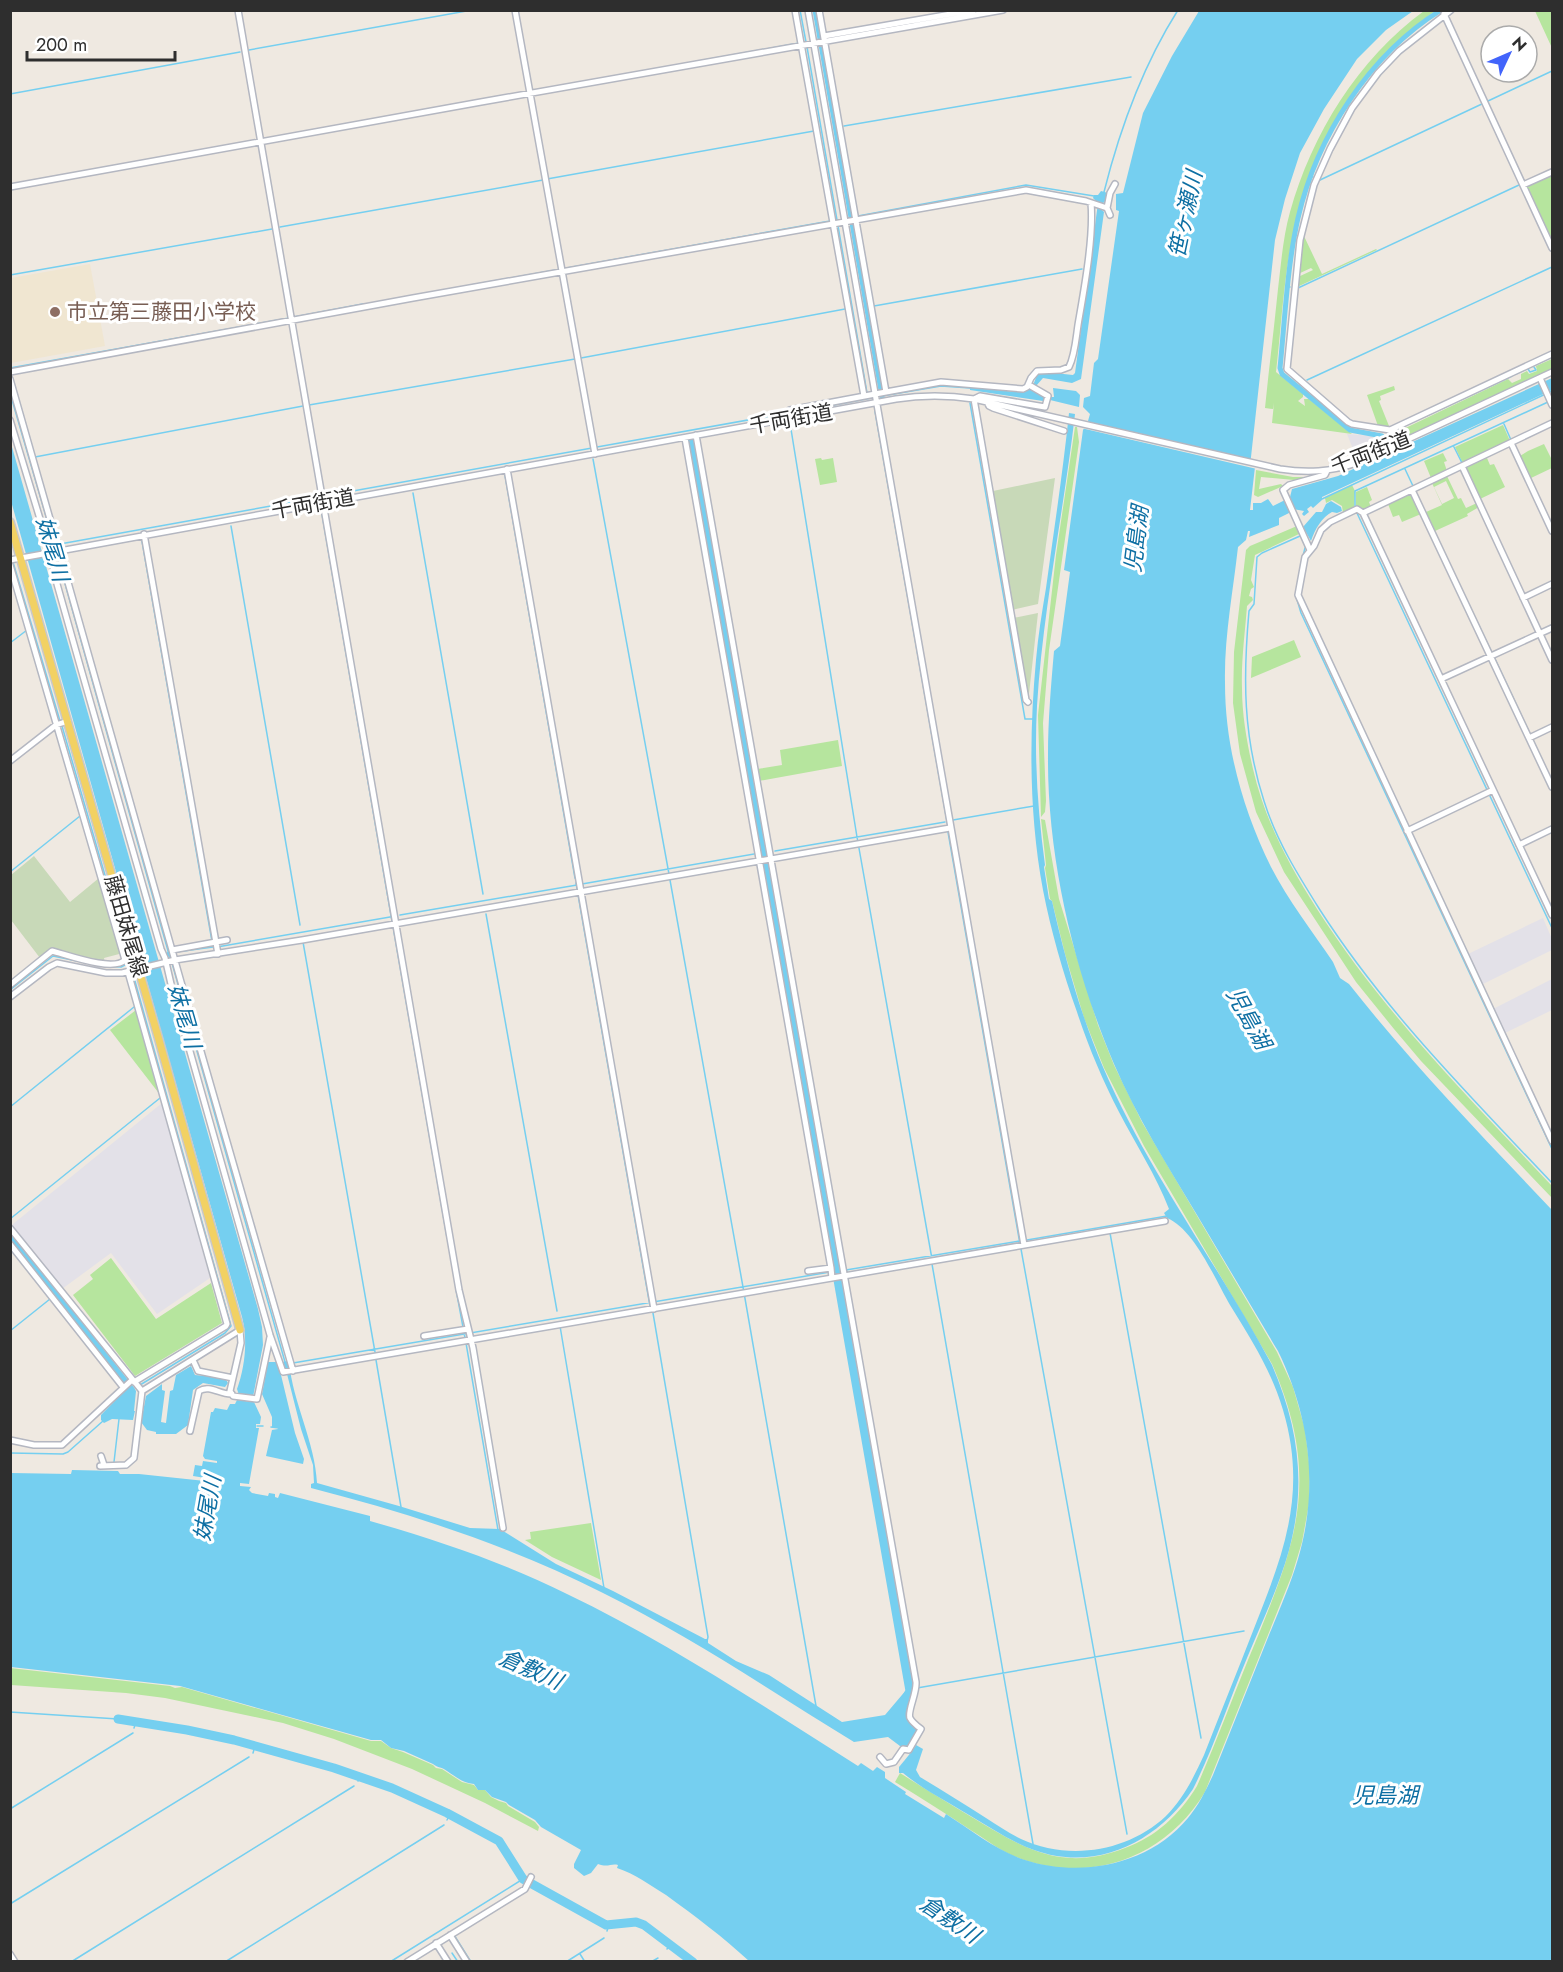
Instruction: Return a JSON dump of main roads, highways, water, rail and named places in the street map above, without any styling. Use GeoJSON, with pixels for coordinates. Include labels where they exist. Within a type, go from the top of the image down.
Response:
{"type":"FeatureCollection","features":[{"type":"Feature","properties":{"kind":"main road","name":"藤田妹尾線"},"geometry":{"type":"LineString","coordinates":[[10,522],[22,557],[62,723],[134,970],[180,1141],[240,1330]]}},
{"type":"Feature","properties":{"kind":"water","name":"児島湖"},"geometry":{"type":"Polygon","coordinates":[[[1199,11],[1413,11],[1386,30],[1357,59],[1324,109],[1300,153],[1275,240],[1250,466],[1255,467],[1250,510],[1253,510],[1253,503],[1261,503],[1268,499],[1273,506],[1285,500],[1286,504],[1292,489],[1338,476],[1552,378],[1552,390],[1322,497],[1322,500],[1313,508],[1311,506],[1307,509],[1309,512],[1304,516],[1302,514],[1304,511],[1293,509],[1279,518],[1279,525],[1249,537],[1250,531],[1248,531],[1246,540],[1238,547],[1227,632],[1225,683],[1228,731],[1237,778],[1261,845],[1285,891],[1333,962],[1340,978],[1349,984],[1422,1071],[1552,1210],[1552,1961],[749,1961],[677,1903],[630,1873],[617,1868],[618,1865],[598,1864],[591,1873],[584,1876],[574,1868],[581,1850],[541,1827],[535,1820],[506,1802],[492,1797],[485,1790],[478,1790],[474,1784],[463,1781],[404,1751],[391,1748],[381,1740],[371,1740],[180,1686],[11,1667],[11,1473],[71,1474],[72,1470],[118,1471],[120,1474],[224,1483],[224,1481],[193,1476],[195,1465],[202,1466],[203,1461],[217,1463],[203,1456],[211,1412],[215,1408],[227,1410],[230,1404],[235,1404],[237,1400],[254,1402],[261,1417],[260,1424],[256,1424],[256,1428],[259,1428],[249,1484],[240,1483],[240,1486],[251,1487],[249,1490],[252,1493],[268,1496],[269,1493],[275,1494],[278,1498],[280,1493],[370,1516],[370,1521],[470,1553],[543,1583],[605,1613],[679,1654],[858,1766],[861,1763],[873,1771],[877,1767],[885,1772],[885,1778],[906,1792],[905,1794],[944,1818],[946,1814],[984,1840],[1015,1856],[1046,1865],[1069,1868],[1113,1863],[1134,1857],[1154,1847],[1172,1834],[1192,1813],[1213,1775],[1295,1569],[1308,1506],[1308,1453],[1298,1401],[1278,1351],[1142,1122],[1114,1064],[1100,1028],[1075,952],[1058,873],[1052,834],[1048,755],[1054,651],[1060,646],[1070,572],[1064,570],[1083,430],[1090,414],[1083,407],[1084,398],[1090,396],[1094,363],[1098,359],[1119,211],[1116,210],[1116,194],[1123,193],[1143,113],[1172,56],[1199,11]]]}},
{"type":"Feature","properties":{"kind":"water"},"geometry":{"type":"Polygon","coordinates":[[[1101,191],[1108,193],[1106,201],[1100,205],[1104,212],[1081,379],[1072,383],[1043,378],[1036,386],[1036,392],[1047,397],[1043,401],[970,390],[970,387],[1016,392],[1032,388],[1037,375],[1045,372],[1073,375],[1075,373],[1098,203],[1093,198],[1101,191]]]}},
{"type":"Feature","properties":{"kind":"water"},"geometry":{"type":"Polygon","coordinates":[[[1053,388],[1076,391],[1080,395],[1079,407],[1050,400],[1054,397],[1053,388]]]}},
{"type":"Feature","properties":{"kind":"water"},"geometry":{"type":"Polygon","coordinates":[[[1069,413],[1075,414],[1044,633],[1037,706],[1037,786],[1049,899],[1052,901],[1080,1006],[1103,1067],[1121,1106],[1162,1181],[1272,1365],[1290,1418],[1296,1444],[1298,1470],[1295,1523],[1280,1578],[1193,1789],[1162,1824],[1144,1837],[1124,1848],[1103,1855],[1080,1857],[1057,1856],[1017,1843],[927,1790],[903,1773],[899,1773],[899,1767],[916,1745],[923,1749],[916,1770],[920,1777],[1012,1834],[1039,1846],[1058,1850],[1097,1849],[1134,1838],[1151,1828],[1178,1802],[1204,1755],[1274,1576],[1289,1524],[1293,1469],[1290,1440],[1283,1410],[1267,1369],[1195,1244],[1164,1213],[1169,1209],[1164,1196],[1102,1076],[1067,982],[1046,905],[1035,833],[1032,717],[1038,642],[1069,413]]]}},
{"type":"Feature","properties":{"kind":"water","name":"妹尾川"},"geometry":{"type":"Polygon","coordinates":[[[10,440],[258,1309],[263,1345],[253,1397],[239,1395],[237,1389],[245,1353],[242,1317],[11,501],[10,440]]]}},
{"type":"Feature","properties":{"kind":"water"},"geometry":{"type":"Polygon","coordinates":[[[1331,501],[1341,507],[1342,511],[1332,512],[1325,517],[1311,541],[1303,527],[1316,512],[1322,512],[1326,504],[1331,501]]]}},
{"type":"Feature","properties":{"kind":"water"},"geometry":{"type":"Polygon","coordinates":[[[287,1361],[312,1453],[317,1483],[470,1528],[500,1529],[556,1564],[708,1639],[708,1643],[736,1661],[769,1675],[842,1722],[885,1715],[907,1687],[912,1686],[912,1699],[906,1713],[918,1730],[908,1747],[900,1746],[888,1737],[854,1742],[667,1627],[603,1593],[532,1560],[423,1520],[311,1488],[311,1484],[314,1483],[313,1465],[283,1366],[283,1362],[287,1361]]]}},
{"type":"Feature","properties":{"kind":"water"},"geometry":{"type":"Polygon","coordinates":[[[268,1362],[276,1362],[281,1375],[295,1433],[304,1459],[303,1464],[266,1456],[272,1430],[278,1429],[272,1427],[272,1417],[262,1394],[268,1362]]]}},
{"type":"Feature","properties":{"kind":"water"},"geometry":{"type":"Polygon","coordinates":[[[191,1366],[195,1375],[225,1378],[228,1383],[225,1387],[203,1383],[193,1390],[188,1425],[176,1434],[156,1434],[156,1432],[147,1430],[141,1422],[146,1396],[162,1384],[162,1390],[165,1391],[161,1422],[166,1423],[170,1391],[173,1390],[176,1375],[191,1366]]]}},
{"type":"Feature","properties":{"kind":"water"},"geometry":{"type":"Polygon","coordinates":[[[130,1385],[136,1391],[133,1420],[112,1419],[104,1423],[101,1415],[130,1385]]]}},
{"type":"Feature","properties":{"kind":"waterway"},"geometry":{"type":"LineString","coordinates":[[249,50],[472,10]]}},
{"type":"Feature","properties":{"kind":"waterway"},"geometry":{"type":"LineString","coordinates":[[800,10],[806,42]]}},
{"type":"Feature","properties":{"kind":"waterway"},"geometry":{"type":"LineString","coordinates":[[815,10],[882,396]]}},
{"type":"Feature","properties":{"kind":"waterway"},"geometry":{"type":"LineString","coordinates":[[1104,192],[1117,145],[1134,98],[1154,53],[1178,10]]}},
{"type":"Feature","properties":{"kind":"waterway"},"geometry":{"type":"LineString","coordinates":[[1380,445],[1382,436],[1350,430],[1282,374],[1280,368],[1291,255],[1298,218],[1318,157],[1350,100],[1391,50],[1415,28],[1441,10]]}},
{"type":"Feature","properties":{"kind":"waterway"},"geometry":{"type":"LineString","coordinates":[[859,33],[881,29]]}},
{"type":"Feature","properties":{"kind":"waterway"},"geometry":{"type":"LineString","coordinates":[[682,64],[799,43]]}},
{"type":"Feature","properties":{"kind":"waterway"},"geometry":{"type":"LineString","coordinates":[[807,47],[867,393]]}},
{"type":"Feature","properties":{"kind":"waterway"},"geometry":{"type":"LineString","coordinates":[[10,94],[240,52]]}},
{"type":"Feature","properties":{"kind":"waterway"},"geometry":{"type":"LineString","coordinates":[[1488,101],[1552,71]]}},
{"type":"Feature","properties":{"kind":"waterway"},"geometry":{"type":"LineString","coordinates":[[844,126],[1131,77]]}},
{"type":"Feature","properties":{"kind":"waterway"},"geometry":{"type":"LineString","coordinates":[[1320,180],[1484,103]]}},
{"type":"Feature","properties":{"kind":"waterway"},"geometry":{"type":"LineString","coordinates":[[547,179],[814,131]]}},
{"type":"Feature","properties":{"kind":"waterway"},"geometry":{"type":"LineString","coordinates":[[280,227],[543,180]]}},
{"type":"Feature","properties":{"kind":"waterway"},"geometry":{"type":"LineString","coordinates":[[858,216],[1026,185],[1094,196]]}},
{"type":"Feature","properties":{"kind":"waterway"},"geometry":{"type":"LineString","coordinates":[[1298,288],[1519,185]]}},
{"type":"Feature","properties":{"kind":"waterway"},"geometry":{"type":"LineString","coordinates":[[471,285],[830,221]]}},
{"type":"Feature","properties":{"kind":"waterway"},"geometry":{"type":"LineString","coordinates":[[10,275],[272,229]]}},
{"type":"Feature","properties":{"kind":"waterway"},"geometry":{"type":"LineString","coordinates":[[1307,380],[1552,267]]}},
{"type":"Feature","properties":{"kind":"waterway"},"geometry":{"type":"LineString","coordinates":[[874,306],[1082,269]]}},
{"type":"Feature","properties":{"kind":"waterway"},"geometry":{"type":"LineString","coordinates":[[294,317],[363,304]]}},
{"type":"Feature","properties":{"kind":"waterway"},"geometry":{"type":"LineString","coordinates":[[581,358],[845,309]]}},
{"type":"Feature","properties":{"kind":"waterway"},"geometry":{"type":"LineString","coordinates":[[10,368],[289,318]]}},
{"type":"Feature","properties":{"kind":"waterway"},"geometry":{"type":"LineString","coordinates":[[1516,374],[1552,357]]}},
{"type":"Feature","properties":{"kind":"waterway"},"geometry":{"type":"LineString","coordinates":[[309,405],[575,359]]}},
{"type":"Feature","properties":{"kind":"waterway"},"geometry":{"type":"LineString","coordinates":[[1528,369],[1530,372],[1536,370],[1534,367]]}},
{"type":"Feature","properties":{"kind":"waterway"},"geometry":{"type":"LineString","coordinates":[[1424,417],[1512,376]]}},
{"type":"Feature","properties":{"kind":"waterway"},"geometry":{"type":"LineString","coordinates":[[882,396],[941,386],[970,388]]}},
{"type":"Feature","properties":{"kind":"waterway"},"geometry":{"type":"LineString","coordinates":[[1322,499],[1552,391]]}},
{"type":"Feature","properties":{"kind":"waterway"},"geometry":{"type":"LineString","coordinates":[[10,393],[55,547]]}},
{"type":"Feature","properties":{"kind":"waterway"},"geometry":{"type":"LineString","coordinates":[[807,410],[871,398]]}},
{"type":"Feature","properties":{"kind":"waterway"},"geometry":{"type":"LineString","coordinates":[[1355,506],[1355,491],[1548,402]]}},
{"type":"Feature","properties":{"kind":"waterway"},"geometry":{"type":"LineString","coordinates":[[970,403],[1025,719],[1034,719]]}},
{"type":"Feature","properties":{"kind":"waterway"},"geometry":{"type":"LineString","coordinates":[[35,457],[303,406]]}},
{"type":"Feature","properties":{"kind":"waterway"},"geometry":{"type":"LineString","coordinates":[[875,411],[948,827]]}},
{"type":"Feature","properties":{"kind":"waterway"},"geometry":{"type":"LineString","coordinates":[[597,447],[787,413]]}},
{"type":"Feature","properties":{"kind":"waterway"},"geometry":{"type":"LineString","coordinates":[[790,423],[857,837],[932,1259]]}},
{"type":"Feature","properties":{"kind":"waterway"},"geometry":{"type":"LineString","coordinates":[[1504,424],[1511,440]]}},
{"type":"Feature","properties":{"kind":"waterway"},"geometry":{"type":"LineString","coordinates":[[691,441],[910,1691],[907,1697]]}},
{"type":"Feature","properties":{"kind":"waterway"},"geometry":{"type":"LineString","coordinates":[[1454,447],[1462,463]]}},
{"type":"Feature","properties":{"kind":"waterway"},"geometry":{"type":"LineString","coordinates":[[325,496],[592,448]]}},
{"type":"Feature","properties":{"kind":"waterway"},"geometry":{"type":"LineString","coordinates":[[593,459],[669,874]]}},
{"type":"Feature","properties":{"kind":"waterway"},"geometry":{"type":"LineString","coordinates":[[1405,469],[1413,486]]}},
{"type":"Feature","properties":{"kind":"waterway"},"geometry":{"type":"LineString","coordinates":[[505,475],[575,878]]}},
{"type":"Feature","properties":{"kind":"waterway"},"geometry":{"type":"LineString","coordinates":[[413,493],[483,894]]}},
{"type":"Feature","properties":{"kind":"waterway"},"geometry":{"type":"LineString","coordinates":[[60,544],[321,497]]}},
{"type":"Feature","properties":{"kind":"waterway"},"geometry":{"type":"LineString","coordinates":[[321,508],[392,921]]}},
{"type":"Feature","properties":{"kind":"waterway"},"geometry":{"type":"LineString","coordinates":[[1356,511],[1552,928]]}},
{"type":"Feature","properties":{"kind":"waterway"},"geometry":{"type":"LineString","coordinates":[[231,526],[300,925]]}},
{"type":"Feature","properties":{"kind":"waterway"},"geometry":{"type":"LineString","coordinates":[[1300,536],[1257,557],[1254,604],[1249,611],[1246,660],[1248,730],[1257,777],[1269,815],[1288,857],[1312,897],[1372,983],[1430,1052],[1552,1183]]}},
{"type":"Feature","properties":{"kind":"waterway"},"geometry":{"type":"LineString","coordinates":[[1438,540],[1491,651]]}},
{"type":"Feature","properties":{"kind":"waterway"},"geometry":{"type":"LineString","coordinates":[[142,541],[213,947]]}},
{"type":"Feature","properties":{"kind":"waterway"},"geometry":{"type":"LineString","coordinates":[[1303,556],[1305,548]]}},
{"type":"Feature","properties":{"kind":"waterway"},"geometry":{"type":"LineString","coordinates":[[57,555],[170,958]]}},
{"type":"Feature","properties":{"kind":"waterway"},"geometry":{"type":"LineString","coordinates":[[13,562],[60,721]]}},
{"type":"Feature","properties":{"kind":"waterway"},"geometry":{"type":"LineString","coordinates":[[1296,596],[1301,613],[1552,1149]]}},
{"type":"Feature","properties":{"kind":"waterway"},"geometry":{"type":"LineString","coordinates":[[10,643],[27,630]]}},
{"type":"Feature","properties":{"kind":"waterway"},"geometry":{"type":"LineString","coordinates":[[1494,657],[1530,734]]}},
{"type":"Feature","properties":{"kind":"waterway"},"geometry":{"type":"LineString","coordinates":[[62,726],[132,969]]}},
{"type":"Feature","properties":{"kind":"waterway"},"geometry":{"type":"LineString","coordinates":[[1532,738],[1552,782]]}},
{"type":"Feature","properties":{"kind":"waterway"},"geometry":{"type":"LineString","coordinates":[[953,820],[1034,806]]}},
{"type":"Feature","properties":{"kind":"waterway"},"geometry":{"type":"LineString","coordinates":[[10,872],[80,816]]}},
{"type":"Feature","properties":{"kind":"waterway"},"geometry":{"type":"LineString","coordinates":[[775,851],[945,822]]}},
{"type":"Feature","properties":{"kind":"waterway"},"geometry":{"type":"LineString","coordinates":[[948,832],[1020,1244]]}},
{"type":"Feature","properties":{"kind":"waterway"},"geometry":{"type":"LineString","coordinates":[[582,884],[766,852]]}},
{"type":"Feature","properties":{"kind":"waterway"},"geometry":{"type":"LineString","coordinates":[[670,880],[816,1706]]}},
{"type":"Feature","properties":{"kind":"waterway"},"geometry":{"type":"LineString","coordinates":[[576,883],[650,1306]]}},
{"type":"Feature","properties":{"kind":"waterway"},"geometry":{"type":"LineString","coordinates":[[400,915],[577,885]]}},
{"type":"Feature","properties":{"kind":"waterway"},"geometry":{"type":"LineString","coordinates":[[486,914],[557,1311]]}},
{"type":"Feature","properties":{"kind":"waterway"},"geometry":{"type":"LineString","coordinates":[[217,947],[390,917]]}},
{"type":"Feature","properties":{"kind":"waterway"},"geometry":{"type":"LineString","coordinates":[[393,926],[447,1237]]}},
{"type":"Feature","properties":{"kind":"waterway"},"geometry":{"type":"LineString","coordinates":[[303,942],[375,1352]]}},
{"type":"Feature","properties":{"kind":"waterway"},"geometry":{"type":"LineString","coordinates":[[176,952],[213,947]]}},
{"type":"Feature","properties":{"kind":"waterway"},"geometry":{"type":"LineString","coordinates":[[10,990],[53,956],[92,964]]}},
{"type":"Feature","properties":{"kind":"waterway"},"geometry":{"type":"LineString","coordinates":[[102,966],[121,967],[129,963]]}},
{"type":"Feature","properties":{"kind":"waterway"},"geometry":{"type":"LineString","coordinates":[[172,963],[285,1362]]}},
{"type":"Feature","properties":{"kind":"waterway"},"geometry":{"type":"LineString","coordinates":[[133,974],[231,1326],[225,1333],[140,1385]]}},
{"type":"Feature","properties":{"kind":"waterway"},"geometry":{"type":"LineString","coordinates":[[10,1107],[134,1007]]}},
{"type":"Feature","properties":{"kind":"waterway"},"geometry":{"type":"LineString","coordinates":[[10,1219],[160,1098]]}},
{"type":"Feature","properties":{"kind":"waterway"},"geometry":{"type":"LineString","coordinates":[[1027,1240],[1167,1216]]}},
{"type":"Feature","properties":{"kind":"waterway"},"geometry":{"type":"LineString","coordinates":[[1110,1233],[1201,1738]]}},
{"type":"Feature","properties":{"kind":"waterway"},"geometry":{"type":"LineString","coordinates":[[10,1238],[131,1391]]}},
{"type":"Feature","properties":{"kind":"waterway"},"geometry":{"type":"LineString","coordinates":[[846,1270],[1019,1241]]}},
{"type":"Feature","properties":{"kind":"waterway"},"geometry":{"type":"LineString","coordinates":[[1021,1249],[1127,1834]]}},
{"type":"Feature","properties":{"kind":"waterway"},"geometry":{"type":"LineString","coordinates":[[932,1264],[1033,1844]]}},
{"type":"Feature","properties":{"kind":"waterway"},"geometry":{"type":"LineString","coordinates":[[293,1363],[830,1272]]}},
{"type":"Feature","properties":{"kind":"waterway"},"geometry":{"type":"LineString","coordinates":[[456,1289],[465,1338]]}},
{"type":"Feature","properties":{"kind":"waterway"},"geometry":{"type":"LineString","coordinates":[[10,1331],[50,1299]]}},
{"type":"Feature","properties":{"kind":"waterway"},"geometry":{"type":"LineString","coordinates":[[653,1313],[707,1641]]}},
{"type":"Feature","properties":{"kind":"waterway"},"geometry":{"type":"LineString","coordinates":[[560,1326],[604,1588]]}},
{"type":"Feature","properties":{"kind":"waterway"},"geometry":{"type":"LineString","coordinates":[[466,1343],[498,1530]]}},
{"type":"Feature","properties":{"kind":"waterway"},"geometry":{"type":"LineString","coordinates":[[376,1360],[401,1507]]}},
{"type":"Feature","properties":{"kind":"waterway"},"geometry":{"type":"LineString","coordinates":[[114,1462],[119,1419]]}},
{"type":"Feature","properties":{"kind":"waterway"},"geometry":{"type":"LineString","coordinates":[[10,1453],[63,1454],[103,1421]]}},
{"type":"Feature","properties":{"kind":"waterway"},"geometry":{"type":"LineString","coordinates":[[257,1426],[263,1426]]}},
{"type":"Feature","properties":{"kind":"waterway"},"geometry":{"type":"LineString","coordinates":[[271,1427],[279,1428]]}},
{"type":"Feature","properties":{"kind":"waterway"},"geometry":{"type":"LineString","coordinates":[[917,1688],[1244,1631]]}},
{"type":"Feature","properties":{"kind":"waterway"},"geometry":{"type":"LineString","coordinates":[[10,1712],[118,1719]]}},
{"type":"Feature","properties":{"kind":"waterway"},"geometry":{"type":"LineString","coordinates":[[118,1719],[234,1740],[334,1768],[392,1788],[447,1813],[499,1841],[523,1879],[606,1925],[636,1922],[644,1925],[693,1962]]}},
{"type":"Feature","properties":{"kind":"waterway"},"geometry":{"type":"LineString","coordinates":[[134,1728],[136,1722]]}},
{"type":"Feature","properties":{"kind":"waterway"},"geometry":{"type":"LineString","coordinates":[[10,1809],[133,1733]]}},
{"type":"Feature","properties":{"kind":"waterway"},"geometry":{"type":"LineString","coordinates":[[253,1753],[255,1746]]}},
{"type":"Feature","properties":{"kind":"waterway"},"geometry":{"type":"LineString","coordinates":[[10,1904],[249,1757]]}},
{"type":"Feature","properties":{"kind":"waterway"},"geometry":{"type":"LineString","coordinates":[[358,1781],[359,1777]]}},
{"type":"Feature","properties":{"kind":"waterway"},"geometry":{"type":"LineString","coordinates":[[71,1962],[354,1786]]}},
{"type":"Feature","properties":{"kind":"waterway"},"geometry":{"type":"LineString","coordinates":[[447,1820],[450,1814]]}},
{"type":"Feature","properties":{"kind":"waterway"},"geometry":{"type":"LineString","coordinates":[[225,1962],[444,1825]]}},
{"type":"Feature","properties":{"kind":"waterway"},"geometry":{"type":"LineString","coordinates":[[390,1962],[523,1879]]}},
{"type":"Feature","properties":{"kind":"waterway"},"geometry":{"type":"LineString","coordinates":[[607,1931],[609,1924]]}},
{"type":"Feature","properties":{"kind":"waterway"},"geometry":{"type":"LineString","coordinates":[[454,1935],[471,1962]]}},
{"type":"Feature","properties":{"kind":"waterway"},"geometry":{"type":"LineString","coordinates":[[566,1962],[604,1938]]}},
{"type":"Feature","properties":{"kind":"waterway"},"geometry":{"type":"LineString","coordinates":[[667,1949],[671,1944]]}},
{"type":"Feature","properties":{"kind":"waterway"},"geometry":{"type":"LineString","coordinates":[[452,1953],[458,1962]]}},
{"type":"Feature","properties":{"kind":"waterway"},"geometry":{"type":"LineString","coordinates":[[580,1954],[585,1962]]}},
{"type":"Feature","properties":{"kind":"waterway"},"geometry":{"type":"LineString","coordinates":[[651,1962],[658,1958]]}},
{"type":"Feature","properties":{"kind":"place","name":"市立第三藤田小学校"},"geometry":{"type":"Point","coordinates":[55,312]}},
{"type":"Feature","properties":{"kind":"water label","name":"笹ヶ瀬川"},"geometry":{"type":"Point","coordinates":[1185,214]}},
{"type":"Feature","properties":{"kind":"water label","name":"倉敷川"},"geometry":{"type":"Point","coordinates":[531,1669]}},
{"type":"Feature","properties":{"kind":"water label","name":"倉敷川"},"geometry":{"type":"Point","coordinates":[950,1919]}}]}
